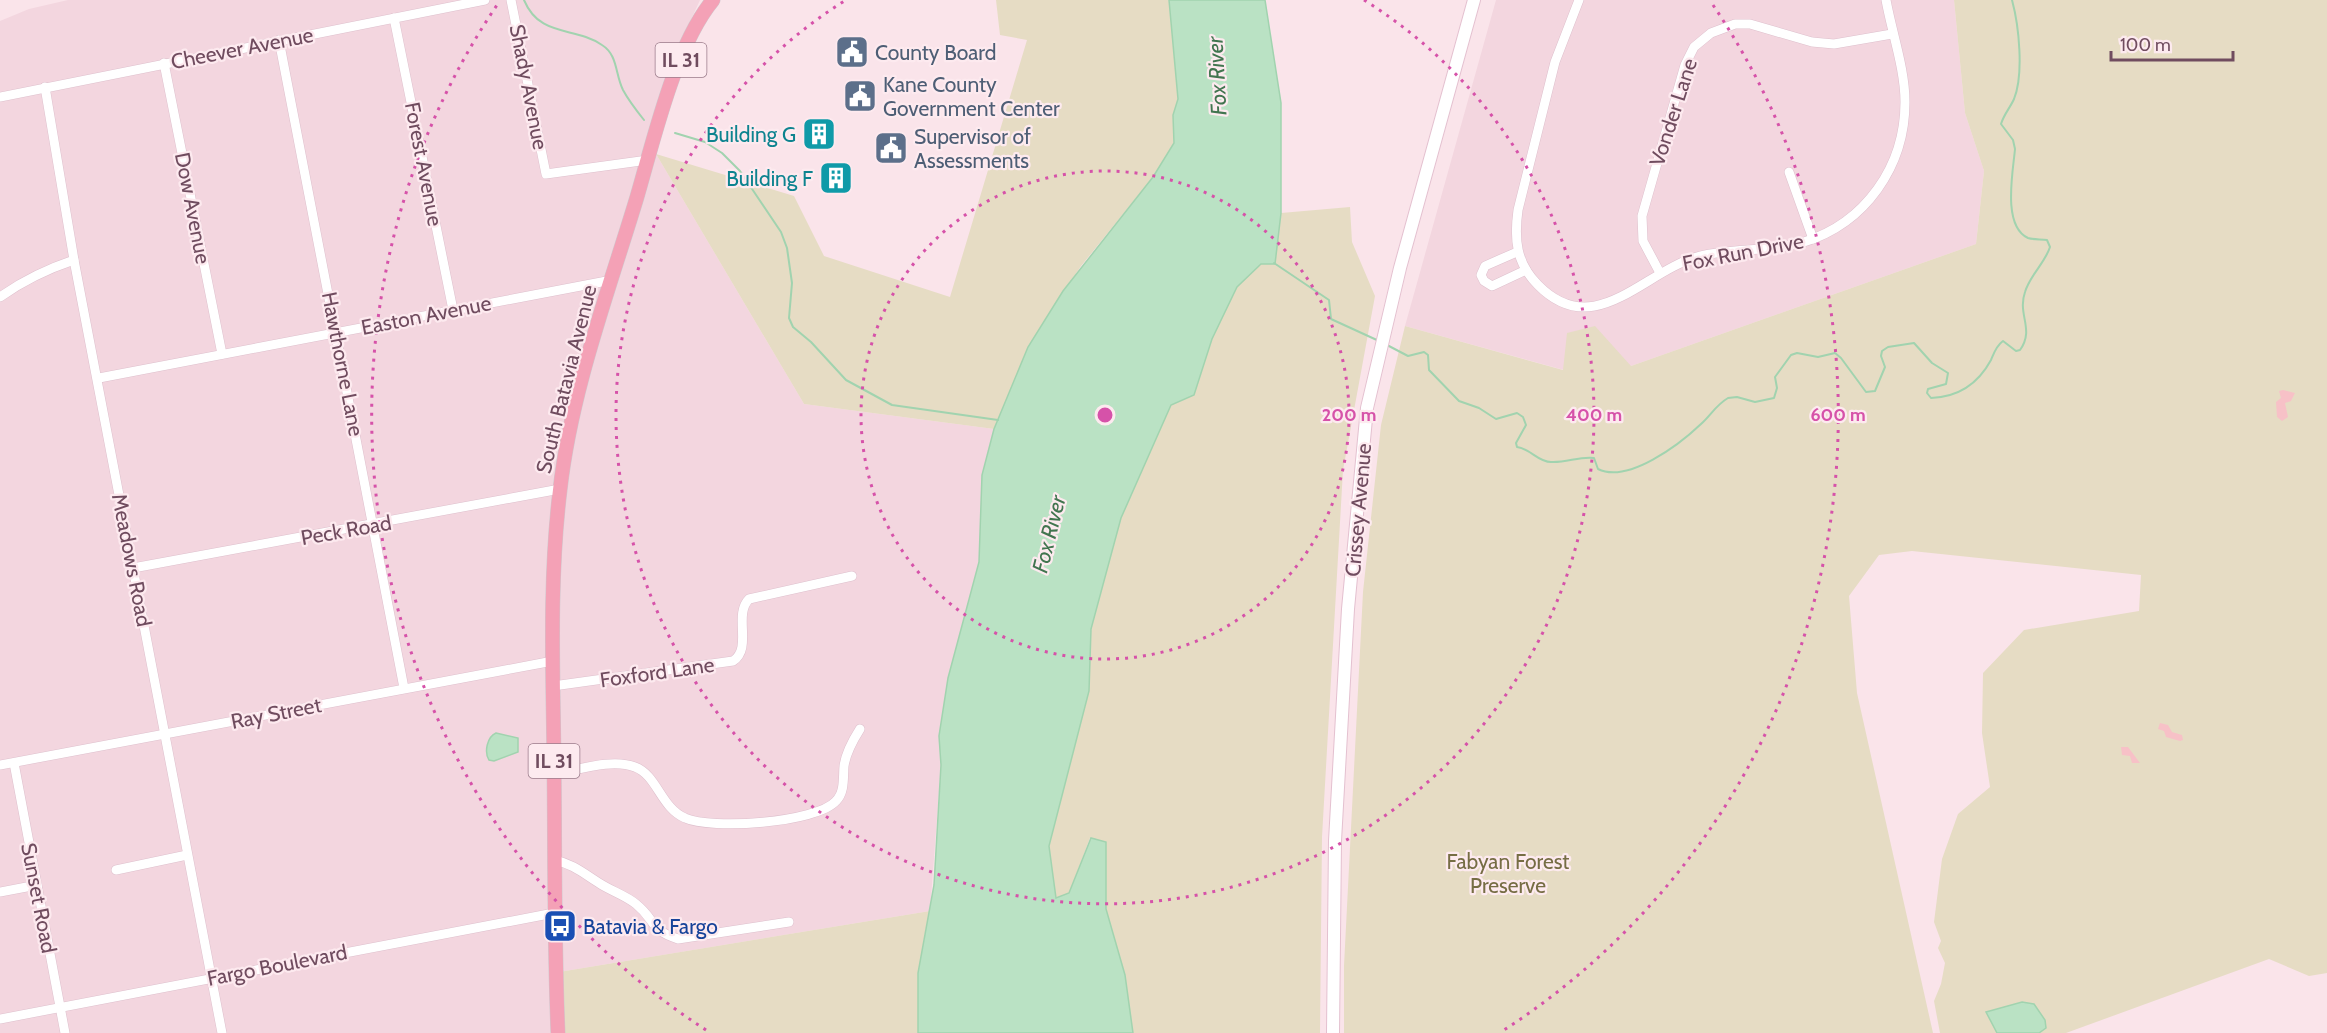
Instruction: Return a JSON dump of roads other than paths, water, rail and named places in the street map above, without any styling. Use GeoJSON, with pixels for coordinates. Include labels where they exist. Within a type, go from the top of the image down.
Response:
{"type":"FeatureCollection","features":[{"type":"Feature","properties":{"kind":"main road","name":"South Batavia Avenue"},"geometry":{"type":"LineString","coordinates":[[558,1033],[554,913],[552,661],[553,573],[560,489],[580,391],[648,160],[686,42],[713,0]]}},
{"type":"Feature","properties":{"kind":"main road","name":"Crissey Avenue"},"geometry":{"type":"LineString","coordinates":[[1333,1033],[1335,841],[1348,609],[1367,408],[1386,325],[1474,0]]}},
{"type":"Feature","properties":{"kind":"street","name":"Cheever Avenue"},"geometry":{"type":"LineString","coordinates":[[0,97],[485,0]]}},
{"type":"Feature","properties":{"kind":"street","name":"Shady Avenue"},"geometry":{"type":"LineString","coordinates":[[511,0],[546,174],[648,160]]}},
{"type":"Feature","properties":{"kind":"street","name":"Fox Run Drive"},"geometry":{"type":"LineString","coordinates":[[1579,0],[1555,62],[1534,142],[1514,235],[1517,252],[1526,270],[1545,292],[1571,305],[1599,307],[1619,300],[1660,273],[1701,256],[1778,247],[1813,239],[1840,226],[1869,202],[1896,157],[1905,100],[1886,0]]}},
{"type":"Feature","properties":{"kind":"street","name":"Forest Avenue"},"geometry":{"type":"LineString","coordinates":[[394,18],[453,310]]}},
{"type":"Feature","properties":{"kind":"street","name":"Vonder Lane"},"geometry":{"type":"LineString","coordinates":[[1660,273],[1643,242],[1642,216],[1685,65],[1700,41],[1721,28],[1735,24],[1764,27],[1822,44],[1853,42],[1892,34]]}},
{"type":"Feature","properties":{"kind":"street","name":"Hawthorne Lane"},"geometry":{"type":"LineString","coordinates":[[279,40],[404,688]]}},
{"type":"Feature","properties":{"kind":"street","name":"Dow Avenue"},"geometry":{"type":"LineString","coordinates":[[164,63],[222,354]]}},
{"type":"Feature","properties":{"kind":"street","name":"Meadows Road"},"geometry":{"type":"LineString","coordinates":[[45,87],[75,260],[222,1033]]}},
{"type":"Feature","properties":{"kind":"street"},"geometry":{"type":"LineString","coordinates":[[1789,172],[1813,239]]}},
{"type":"Feature","properties":{"kind":"street"},"geometry":{"type":"LineString","coordinates":[[1517,252],[1485,266],[1481,275],[1484,281],[1492,286],[1526,270]]}},
{"type":"Feature","properties":{"kind":"street"},"geometry":{"type":"LineString","coordinates":[[0,297],[48,269],[75,260]]}},
{"type":"Feature","properties":{"kind":"street","name":"Easton Avenue"},"geometry":{"type":"LineString","coordinates":[[99,378],[612,280]]}},
{"type":"Feature","properties":{"kind":"street","name":"Peck Road"},"geometry":{"type":"LineString","coordinates":[[133,568],[560,489]]}},
{"type":"Feature","properties":{"kind":"street","name":"Foxford Lane"},"geometry":{"type":"LineString","coordinates":[[553,686],[733,661],[741,651],[743,609],[749,599],[852,576]]}},
{"type":"Feature","properties":{"kind":"street","name":"Ray Street"},"geometry":{"type":"LineString","coordinates":[[0,765],[552,661]]}},
{"type":"Feature","properties":{"kind":"street"},"geometry":{"type":"LineString","coordinates":[[554,774],[624,763],[643,771],[664,801],[684,818],[754,824],[788,820],[816,813],[836,801],[843,786],[844,765],[851,744],[860,729]]}},
{"type":"Feature","properties":{"kind":"street","name":"Sunset Road"},"geometry":{"type":"LineString","coordinates":[[14,763],[65,1033]]}},
{"type":"Feature","properties":{"kind":"street"},"geometry":{"type":"LineString","coordinates":[[117,870],[187,855]]}},
{"type":"Feature","properties":{"kind":"street"},"geometry":{"type":"LineString","coordinates":[[554,860],[575,866],[601,885],[628,898],[646,914],[660,933],[678,939],[789,922]]}},
{"type":"Feature","properties":{"kind":"street"},"geometry":{"type":"LineString","coordinates":[[0,892],[37,885]]}},
{"type":"Feature","properties":{"kind":"street","name":"Fargo Boulevard"},"geometry":{"type":"LineString","coordinates":[[0,1019],[554,913]]}},
{"type":"Feature","properties":{"kind":"water","name":"Fox River"},"geometry":{"type":"Polygon","coordinates":[[[1169,0],[1265,0],[1281,103],[1281,213],[1275,264],[1261,264],[1237,287],[1212,339],[1194,395],[1171,405],[1121,518],[1091,629],[1089,691],[1049,846],[1056,898],[1069,893],[1091,838],[1106,842],[1106,909],[1125,975],[1133,1033],[918,1033],[918,973],[934,885],[941,765],[939,736],[948,678],[979,562],[982,475],[994,429],[1028,347],[1063,291],[1153,177],[1174,143],[1173,115],[1178,99],[1169,0]]]}},
{"type":"Feature","properties":{"kind":"water"},"geometry":{"type":"Polygon","coordinates":[[[496,733],[518,738],[518,752],[494,761],[489,760],[487,745],[496,733]]]}},
{"type":"Feature","properties":{"kind":"water"},"geometry":{"type":"Polygon","coordinates":[[[2022,1002],[2034,1004],[2045,1020],[2046,1028],[2039,1033],[1997,1033],[1986,1012],[2022,1002]]]}},
{"type":"Feature","properties":{"kind":"waterway"},"geometry":{"type":"LineString","coordinates":[[524,0],[531,12],[548,26],[591,39],[607,49],[614,59],[623,90],[644,120]]}},
{"type":"Feature","properties":{"kind":"waterway"},"geometry":{"type":"LineString","coordinates":[[1387,345],[1408,356],[1424,352],[1428,355],[1429,370],[1459,401],[1479,408],[1496,419],[1517,413],[1523,417],[1526,425],[1516,443],[1517,447],[1546,461],[1594,458],[1598,469],[1610,472],[1624,471],[1653,460],[1680,442],[1728,398],[1737,397],[1755,402],[1774,398],[1777,388],[1775,377],[1791,355],[1797,353],[1818,357],[1835,353],[1866,392],[1875,391],[1885,367],[1881,356],[1882,351],[1888,347],[1914,343],[1932,363],[1948,373],[1946,384],[1928,389],[1927,393],[1931,398],[1950,395],[1966,388],[1980,376],[2003,341],[2016,351],[2020,350],[2026,335],[2023,308],[2025,292],[2050,247],[2047,240],[2028,238],[2020,232],[2012,211],[2011,184],[2015,149],[2013,140],[2001,124],[2014,99],[2019,77],[2017,23],[2012,0]]}},
{"type":"Feature","properties":{"kind":"waterway"},"geometry":{"type":"LineString","coordinates":[[675,133],[705,142],[722,153],[740,171],[781,232],[787,248],[792,283],[789,318],[793,327],[811,342],[846,380],[892,405],[998,420]]}},
{"type":"Feature","properties":{"kind":"waterway"},"geometry":{"type":"LineString","coordinates":[[1274,263],[1329,300],[1331,319],[1379,341]]}},
{"type":"Feature","properties":{"kind":"place","name":"County Board"},"geometry":{"type":"Point","coordinates":[852,52]}},
{"type":"Feature","properties":{"kind":"place","name":"Kane County Government Center"},"geometry":{"type":"Point","coordinates":[860,96]}},
{"type":"Feature","properties":{"kind":"place","name":"Building G"},"geometry":{"type":"Point","coordinates":[819,134]}},
{"type":"Feature","properties":{"kind":"place","name":"Supervisor of Assessments"},"geometry":{"type":"Point","coordinates":[891,148]}},
{"type":"Feature","properties":{"kind":"place","name":"Building F"},"geometry":{"type":"Point","coordinates":[836,178]}},
{"type":"Feature","properties":{"kind":"place","name":"Batavia & Fargo"},"geometry":{"type":"Point","coordinates":[560,926]}},
{"type":"Feature","properties":{"kind":"park label","name":"Fabyan Forest Preserve"},"geometry":{"type":"Point","coordinates":[1508,873]}}]}
